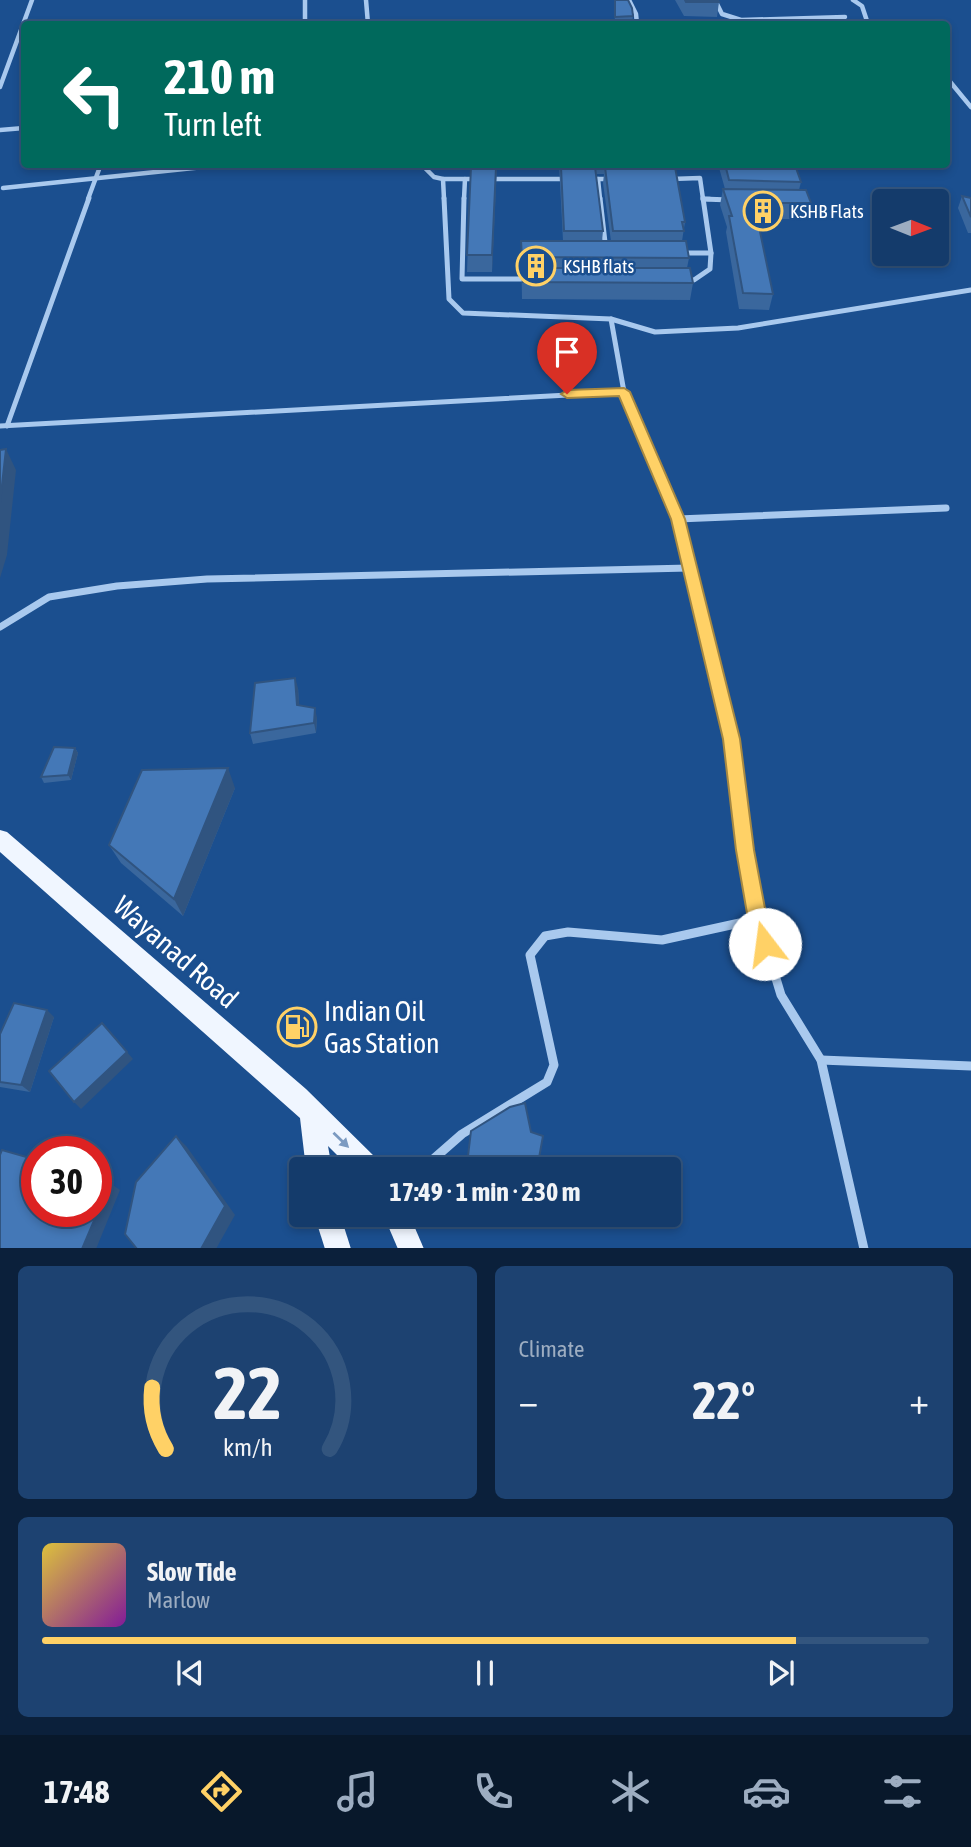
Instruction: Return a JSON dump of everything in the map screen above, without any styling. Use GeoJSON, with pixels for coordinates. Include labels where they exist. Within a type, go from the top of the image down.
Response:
{"type":"FeatureCollection","features":[{"type":"Feature","properties":{"kind":"main road","name":"Wayanad Road"},"geometry":{"type":"LineString","coordinates":[[0,839],[311,1112],[357,1157]]}},
{"type":"Feature","properties":{"kind":"main road"},"geometry":{"type":"LineString","coordinates":[[311,1112],[317,1157]]}},
{"type":"Feature","properties":{"kind":"main road"},"geometry":{"type":"LineString","coordinates":[[331,1227],[338,1248]]}},
{"type":"Feature","properties":{"kind":"main road"},"geometry":{"type":"LineString","coordinates":[[402,1227],[411,1248]]}},
{"type":"Feature","properties":{"kind":"street"},"geometry":{"type":"LineString","coordinates":[[24,21],[32,0]]}},
{"type":"Feature","properties":{"kind":"street"},"geometry":{"type":"LineString","coordinates":[[305,0],[305,21]]}},
{"type":"Feature","properties":{"kind":"street"},"geometry":{"type":"LineString","coordinates":[[366,0],[368,21]]}},
{"type":"Feature","properties":{"kind":"street"},"geometry":{"type":"LineString","coordinates":[[629,0],[637,21]]}},
{"type":"Feature","properties":{"kind":"street"},"geometry":{"type":"LineString","coordinates":[[715,0],[722,14],[741,20],[845,17]]}},
{"type":"Feature","properties":{"kind":"street"},"geometry":{"type":"LineString","coordinates":[[853,0],[862,6],[867,21]]}},
{"type":"Feature","properties":{"kind":"street"},"geometry":{"type":"LineString","coordinates":[[0,87],[21,30]]}},
{"type":"Feature","properties":{"kind":"street"},"geometry":{"type":"LineString","coordinates":[[950,82],[971,107]]}},
{"type":"Feature","properties":{"kind":"street"},"geometry":{"type":"LineString","coordinates":[[0,130],[21,128]]}},
{"type":"Feature","properties":{"kind":"street"},"geometry":{"type":"LineString","coordinates":[[99,168],[3,426],[624,392]]}},
{"type":"Feature","properties":{"kind":"street"},"geometry":{"type":"LineString","coordinates":[[4,188],[193,168]]}},
{"type":"Feature","properties":{"kind":"street"},"geometry":{"type":"LineString","coordinates":[[425,168],[434,177],[443,179],[571,179]]}},
{"type":"Feature","properties":{"kind":"street"},"geometry":{"type":"LineString","coordinates":[[661,178],[699,178],[703,199],[711,253],[710,269],[694,280],[680,280]]}},
{"type":"Feature","properties":{"kind":"street"},"geometry":{"type":"LineString","coordinates":[[443,179],[449,299],[463,313],[611,319],[655,332],[738,328],[971,290]]}},
{"type":"Feature","properties":{"kind":"street"},"geometry":{"type":"LineString","coordinates":[[465,179],[462,279],[544,279]]}},
{"type":"Feature","properties":{"kind":"street"},"geometry":{"type":"LineString","coordinates":[[584,179],[623,179]]}},
{"type":"Feature","properties":{"kind":"street"},"geometry":{"type":"LineString","coordinates":[[598,179],[607,253]]}},
{"type":"Feature","properties":{"kind":"street"},"geometry":{"type":"LineString","coordinates":[[703,199],[743,200]]}},
{"type":"Feature","properties":{"kind":"street"},"geometry":{"type":"LineString","coordinates":[[594,253],[620,253]]}},
{"type":"Feature","properties":{"kind":"street"},"geometry":{"type":"LineString","coordinates":[[672,253],[711,253]]}},
{"type":"Feature","properties":{"kind":"street"},"geometry":{"type":"LineString","coordinates":[[611,319],[624,392],[678,519],[732,739],[745,850],[758,919],[781,995],[821,1060],[864,1248]]}},
{"type":"Feature","properties":{"kind":"street"},"geometry":{"type":"LineString","coordinates":[[678,519],[946,508]]}},
{"type":"Feature","properties":{"kind":"street"},"geometry":{"type":"LineString","coordinates":[[0,627],[49,597],[117,586],[207,579],[689,568]]}},
{"type":"Feature","properties":{"kind":"street"},"geometry":{"type":"LineString","coordinates":[[436,1157],[462,1134],[547,1082],[554,1065],[530,956],[545,936],[568,932],[662,940],[758,919]]}},
{"type":"Feature","properties":{"kind":"street"},"geometry":{"type":"LineString","coordinates":[[821,1060],[971,1066]]}},
{"type":"Feature","properties":{"kind":"building"},"geometry":{"type":"Polygon","coordinates":[[[615,0],[628,0],[633,16],[615,17],[615,0]]]}},
{"type":"Feature","properties":{"kind":"building"},"geometry":{"type":"Polygon","coordinates":[[[685,0],[718,0],[719,2],[686,2],[685,0]]]}},
{"type":"Feature","properties":{"kind":"building"},"geometry":{"type":"Polygon","coordinates":[[[471,168],[496,168],[492,255],[467,255],[471,168]]]}},
{"type":"Feature","properties":{"kind":"building"},"geometry":{"type":"Polygon","coordinates":[[[561,168],[595,168],[603,231],[564,231],[561,168]]]}},
{"type":"Feature","properties":{"kind":"building"},"geometry":{"type":"Polygon","coordinates":[[[605,168],[675,168],[685,222],[682,222],[684,231],[613,231],[605,168]]]}},
{"type":"Feature","properties":{"kind":"building"},"geometry":{"type":"Polygon","coordinates":[[[726,168],[796,168],[801,182],[729,180],[726,168]]]}},
{"type":"Feature","properties":{"kind":"building"},"geometry":{"type":"Polygon","coordinates":[[[723,189],[806,190],[811,203],[754,203],[773,294],[743,293],[729,216],[732,216],[723,189]]]}},
{"type":"Feature","properties":{"kind":"building"},"geometry":{"type":"Polygon","coordinates":[[[962,196],[971,198],[971,217],[962,196]]]}},
{"type":"Feature","properties":{"kind":"building"},"geometry":{"type":"Polygon","coordinates":[[[521,241],[686,241],[689,258],[522,257],[521,241]]]}},
{"type":"Feature","properties":{"kind":"building"},"geometry":{"type":"Polygon","coordinates":[[[522,268],[690,268],[693,283],[523,282],[522,268]]]}},
{"type":"Feature","properties":{"kind":"building"},"geometry":{"type":"Polygon","coordinates":[[[6,449],[0,503],[0,450],[6,449]]]}},
{"type":"Feature","properties":{"kind":"building"},"geometry":{"type":"Polygon","coordinates":[[[295,678],[297,705],[315,708],[314,723],[250,733],[255,683],[295,678]]]}},
{"type":"Feature","properties":{"kind":"building"},"geometry":{"type":"Polygon","coordinates":[[[54,747],[75,748],[68,775],[41,777],[54,747]]]}},
{"type":"Feature","properties":{"kind":"building"},"geometry":{"type":"Polygon","coordinates":[[[228,768],[174,899],[109,845],[142,770],[228,768]]]}},
{"type":"Feature","properties":{"kind":"building"},"geometry":{"type":"Polygon","coordinates":[[[14,1003],[47,1010],[21,1085],[0,1082],[0,1034],[14,1003]]]}},
{"type":"Feature","properties":{"kind":"building"},"geometry":{"type":"Polygon","coordinates":[[[102,1023],[127,1052],[74,1102],[49,1071],[102,1023]]]}},
{"type":"Feature","properties":{"kind":"building"},"geometry":{"type":"Polygon","coordinates":[[[525,1103],[531,1132],[543,1136],[539,1157],[468,1156],[471,1131],[510,1107],[525,1103]]]}},
{"type":"Feature","properties":{"kind":"building"},"geometry":{"type":"Polygon","coordinates":[[[176,1136],[225,1206],[202,1248],[136,1248],[125,1234],[136,1182],[176,1136]]]}},
{"type":"Feature","properties":{"kind":"building"},"geometry":{"type":"Polygon","coordinates":[[[2,1150],[21,1155],[21,1227],[91,1227],[82,1248],[0,1248],[2,1150]]]}},
{"type":"Feature","properties":{"kind":"place","name":"KSHB Flats"},"geometry":{"type":"Point","coordinates":[763,211]}},
{"type":"Feature","properties":{"kind":"place","name":"KSHB flats"},"geometry":{"type":"Point","coordinates":[536,266]}},
{"type":"Feature","properties":{"kind":"place","name":"Indian Oil Gas Station"},"geometry":{"type":"Point","coordinates":[297,1027]}},
{"type":"Feature","properties":{"kind":"route"},"geometry":{"type":"LineString","coordinates":[[567,394],[624,392],[678,519],[732,739],[745,850],[765,944]]}}]}
